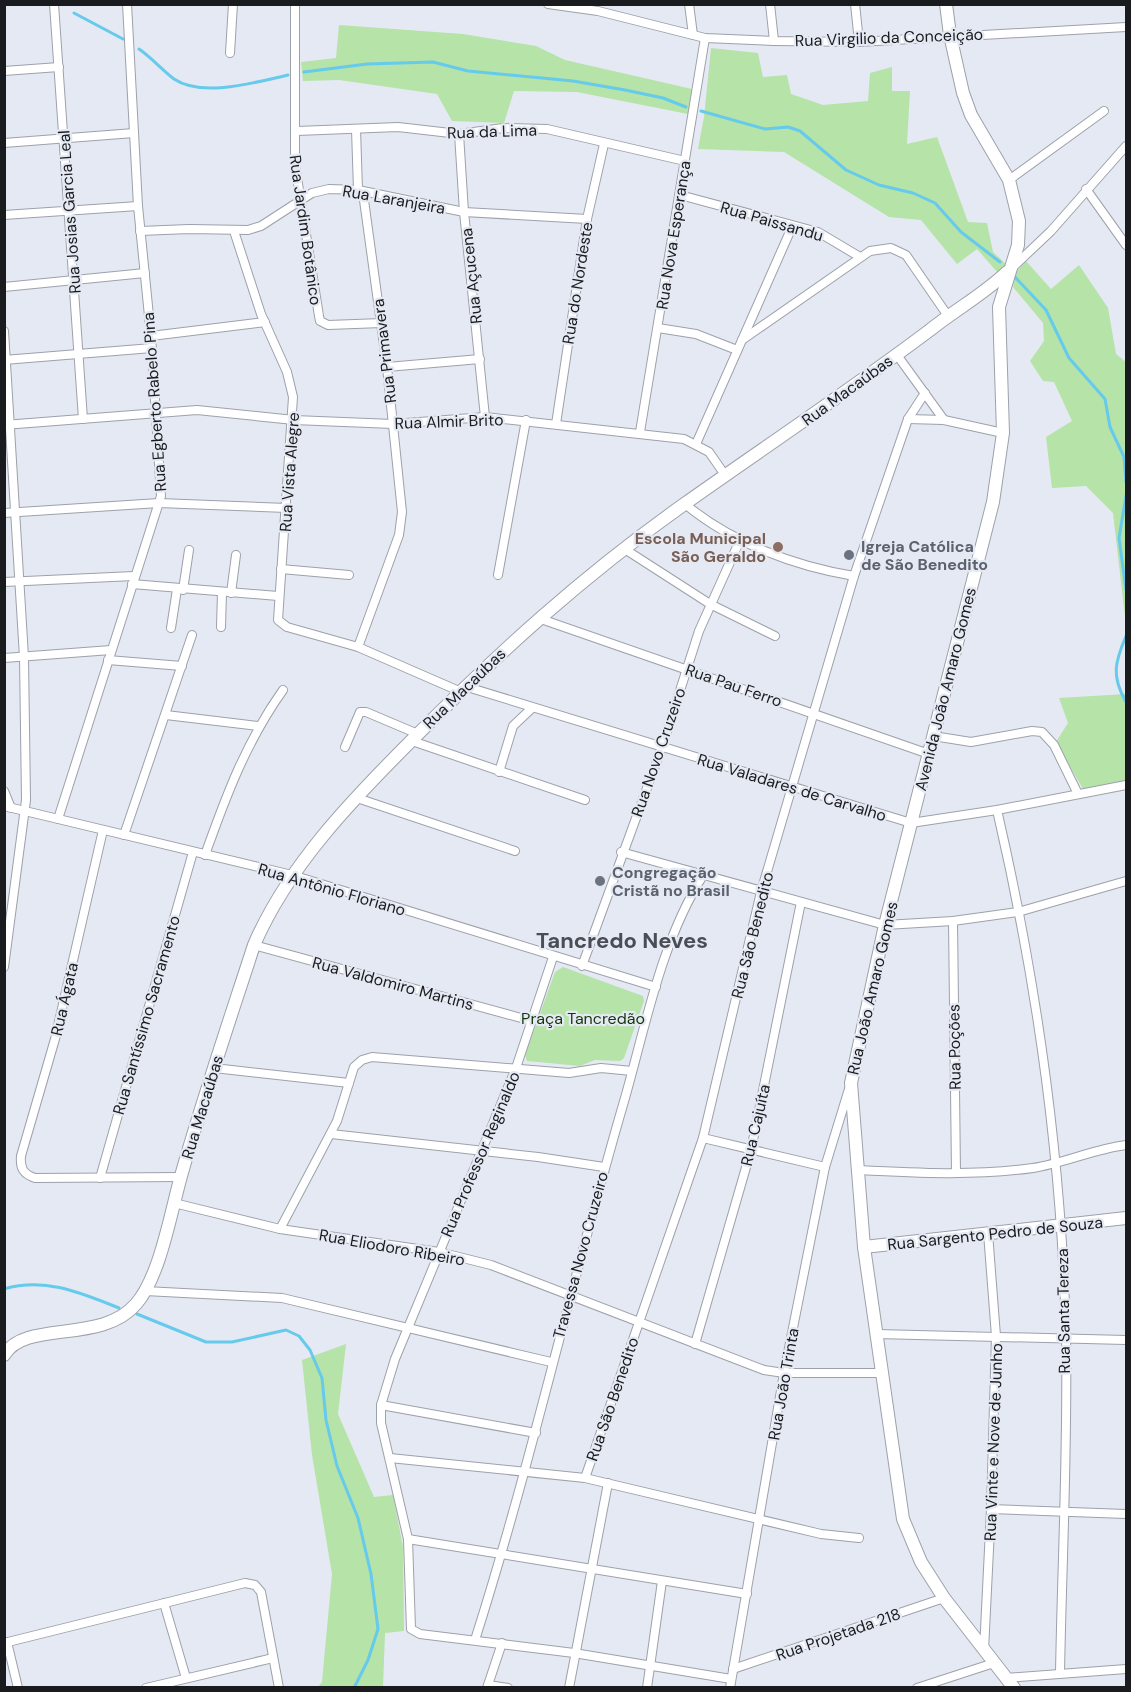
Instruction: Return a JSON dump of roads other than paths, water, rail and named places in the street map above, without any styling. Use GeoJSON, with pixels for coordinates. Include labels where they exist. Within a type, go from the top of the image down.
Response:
{"type":"FeatureCollection","features":[{"type":"Feature","properties":{"kind":"street","name":"Rua Josias Garcia Leal"},"geometry":{"type":"LineString","coordinates":[[54,4],[83,419]]}},
{"type":"Feature","properties":{"kind":"street","name":"Rua Egberto Rabelo Pina"},"geometry":{"type":"LineString","coordinates":[[58,819],[159,503],[162,481],[138,206],[127,4]]}},
{"type":"Feature","properties":{"kind":"street"},"geometry":{"type":"LineString","coordinates":[[230,53],[233,4]]}},
{"type":"Feature","properties":{"kind":"street","name":"Rua Jardim Botânico"},"geometry":{"type":"LineString","coordinates":[[295,4],[297,131],[295,165],[320,321],[328,325],[382,323]]}},
{"type":"Feature","properties":{"kind":"street","name":"Rua Virgilio da Conceição"},"geometry":{"type":"LineString","coordinates":[[548,4],[598,8],[705,38],[774,41],[859,42],[950,35],[1126,27]]}},
{"type":"Feature","properties":{"kind":"street"},"geometry":{"type":"LineString","coordinates":[[689,4],[693,35]]}},
{"type":"Feature","properties":{"kind":"street"},"geometry":{"type":"LineString","coordinates":[[770,4],[774,41]]}},
{"type":"Feature","properties":{"kind":"street"},"geometry":{"type":"LineString","coordinates":[[855,4],[859,42]]}},
{"type":"Feature","properties":{"kind":"street"},"geometry":{"type":"LineString","coordinates":[[946,4],[950,35]]}},
{"type":"Feature","properties":{"kind":"street","name":"Avenida João Amaro Gomes"},"geometry":{"type":"LineString","coordinates":[[911,823],[993,502],[1003,433],[999,316],[1001,294],[1019,237],[1016,202],[1009,180],[967,103],[950,35]]}},
{"type":"Feature","properties":{"kind":"street","name":"Rua Nova Esperança"},"geometry":{"type":"LineString","coordinates":[[640,432],[705,38]]}},
{"type":"Feature","properties":{"kind":"street"},"geometry":{"type":"LineString","coordinates":[[4,71],[59,67]]}},
{"type":"Feature","properties":{"kind":"street"},"geometry":{"type":"LineString","coordinates":[[1009,180],[1104,111]]}},
{"type":"Feature","properties":{"kind":"street","name":"Rua da Lima"},"geometry":{"type":"LineString","coordinates":[[297,131],[398,127],[459,135],[524,127],[547,129],[685,161]]}},
{"type":"Feature","properties":{"kind":"street","name":"Rua Primavera"},"geometry":{"type":"LineString","coordinates":[[357,129],[361,191],[382,323],[402,502],[401,522],[358,647]]}},
{"type":"Feature","properties":{"kind":"street"},"geometry":{"type":"LineString","coordinates":[[4,143],[134,133]]}},
{"type":"Feature","properties":{"kind":"street","name":"Rua Açucena"},"geometry":{"type":"LineString","coordinates":[[459,135],[464,212],[485,417]]}},
{"type":"Feature","properties":{"kind":"street","name":"Rua do Nordeste"},"geometry":{"type":"LineString","coordinates":[[556,424],[587,219],[604,144]]}},
{"type":"Feature","properties":{"kind":"street","name":"Rua Macaúbas"},"geometry":{"type":"LineString","coordinates":[[4,1355],[11,1346],[31,1336],[86,1330],[107,1324],[135,1305],[145,1291],[214,1068],[264,920],[292,875],[357,798],[462,689],[538,618],[622,549],[897,355],[1010,269],[1051,231],[1126,146]]}},
{"type":"Feature","properties":{"kind":"street","name":"Rua Laranjeira"},"geometry":{"type":"LineString","coordinates":[[140,231],[189,229],[234,231],[261,226],[312,193],[329,189],[361,191],[464,212],[587,219]]}},
{"type":"Feature","properties":{"kind":"street"},"geometry":{"type":"LineString","coordinates":[[1086,189],[1126,245]]}},
{"type":"Feature","properties":{"kind":"street","name":"Rua Paissandu"},"geometry":{"type":"LineString","coordinates":[[680,195],[826,235],[860,257]]}},
{"type":"Feature","properties":{"kind":"street"},"geometry":{"type":"LineString","coordinates":[[4,215],[138,206]]}},
{"type":"Feature","properties":{"kind":"street"},"geometry":{"type":"LineString","coordinates":[[696,444],[792,227]]}},
{"type":"Feature","properties":{"kind":"street","name":"Rua Vista Alegre"},"geometry":{"type":"LineString","coordinates":[[234,231],[265,322],[287,372],[293,397],[294,420],[277,616]]}},
{"type":"Feature","properties":{"kind":"street"},"geometry":{"type":"LineString","coordinates":[[742,340],[860,257],[884,247],[902,252],[948,316]]}},
{"type":"Feature","properties":{"kind":"street"},"geometry":{"type":"LineString","coordinates":[[4,287],[145,273]]}},
{"type":"Feature","properties":{"kind":"street"},"geometry":{"type":"LineString","coordinates":[[970,301],[987,303],[999,316]]}},
{"type":"Feature","properties":{"kind":"street"},"geometry":{"type":"LineString","coordinates":[[151,336],[265,322]]}},
{"type":"Feature","properties":{"kind":"street"},"geometry":{"type":"LineString","coordinates":[[658,328],[696,334],[737,350]]}},
{"type":"Feature","properties":{"kind":"street"},"geometry":{"type":"LineString","coordinates":[[4,331],[7,425],[24,657],[25,812],[4,967]]}},
{"type":"Feature","properties":{"kind":"street"},"geometry":{"type":"LineString","coordinates":[[5,360],[152,348]]}},
{"type":"Feature","properties":{"kind":"street"},"geometry":{"type":"LineString","coordinates":[[897,355],[944,420]]}},
{"type":"Feature","properties":{"kind":"street"},"geometry":{"type":"LineString","coordinates":[[387,367],[480,359]]}},
{"type":"Feature","properties":{"kind":"street","name":"Rua São Benedito"},"geometry":{"type":"LineString","coordinates":[[585,1479],[703,1138],[761,892],[854,576],[908,419],[925,393]]}},
{"type":"Feature","properties":{"kind":"street","name":"Rua Almir Brito"},"geometry":{"type":"LineString","coordinates":[[7,425],[156,412],[196,411],[294,420],[393,424],[485,417],[640,432],[684,439],[709,453],[725,476]]}},
{"type":"Feature","properties":{"kind":"street"},"geometry":{"type":"LineString","coordinates":[[908,419],[944,420],[1003,433]]}},
{"type":"Feature","properties":{"kind":"street"},"geometry":{"type":"LineString","coordinates":[[498,574],[526,420]]}},
{"type":"Feature","properties":{"kind":"street"},"geometry":{"type":"LineString","coordinates":[[4,513],[159,503],[287,508]]}},
{"type":"Feature","properties":{"kind":"street"},"geometry":{"type":"LineString","coordinates":[[685,504],[720,530],[740,540],[808,565],[854,576]]}},
{"type":"Feature","properties":{"kind":"street","name":"Rua Novo Cruzeiro"},"geometry":{"type":"LineString","coordinates":[[582,966],[621,852],[662,747],[686,669],[710,604],[740,540]]}},
{"type":"Feature","properties":{"kind":"street"},"geometry":{"type":"LineString","coordinates":[[622,549],[710,604],[774,636]]}},
{"type":"Feature","properties":{"kind":"street"},"geometry":{"type":"LineString","coordinates":[[171,628],[189,550]]}},
{"type":"Feature","properties":{"kind":"street"},"geometry":{"type":"LineString","coordinates":[[221,627],[226,593],[236,555]]}},
{"type":"Feature","properties":{"kind":"street"},"geometry":{"type":"LineString","coordinates":[[281,569],[349,575]]}},
{"type":"Feature","properties":{"kind":"street"},"geometry":{"type":"LineString","coordinates":[[4,582],[133,580],[180,589],[278,596]]}},
{"type":"Feature","properties":{"kind":"street","name":"Rua Valadares de Carvalho"},"geometry":{"type":"LineString","coordinates":[[277,616],[282,625],[358,647],[462,689],[532,708],[911,823],[998,810],[1126,785]]}},
{"type":"Feature","properties":{"kind":"street","name":"Rua Pau Ferro"},"geometry":{"type":"LineString","coordinates":[[538,618],[929,754]]}},
{"type":"Feature","properties":{"kind":"street"},"geometry":{"type":"LineString","coordinates":[[124,835],[192,635]]}},
{"type":"Feature","properties":{"kind":"street"},"geometry":{"type":"LineString","coordinates":[[4,658],[111,650]]}},
{"type":"Feature","properties":{"kind":"street"},"geometry":{"type":"LineString","coordinates":[[108,660],[182,666]]}},
{"type":"Feature","properties":{"kind":"street"},"geometry":{"type":"LineString","coordinates":[[205,855],[228,791],[258,726],[283,690]]}},
{"type":"Feature","properties":{"kind":"street"},"geometry":{"type":"LineString","coordinates":[[499,772],[513,726],[532,708]]}},
{"type":"Feature","properties":{"kind":"street"},"geometry":{"type":"LineString","coordinates":[[345,747],[360,712],[366,712],[415,737],[499,772],[585,800]]}},
{"type":"Feature","properties":{"kind":"street"},"geometry":{"type":"LineString","coordinates":[[166,715],[258,726]]}},
{"type":"Feature","properties":{"kind":"street"},"geometry":{"type":"LineString","coordinates":[[933,736],[971,742],[1032,731],[1042,732],[1054,744],[1078,794]]}},
{"type":"Feature","properties":{"kind":"street"},"geometry":{"type":"LineString","coordinates":[[4,791],[8,807]]}},
{"type":"Feature","properties":{"kind":"street"},"geometry":{"type":"LineString","coordinates":[[357,798],[515,851]]}},
{"type":"Feature","properties":{"kind":"street","name":"Rua Antônio Floriano"},"geometry":{"type":"LineString","coordinates":[[8,807],[292,875],[656,987]]}},
{"type":"Feature","properties":{"kind":"street","name":"Rua Santa Tereza"},"geometry":{"type":"LineString","coordinates":[[998,810],[1041,1046],[1057,1164],[1066,1338],[1060,1673]]}},
{"type":"Feature","properties":{"kind":"street","name":"Rua João Amaro Gomes"},"geometry":{"type":"LineString","coordinates":[[876,1334],[864,1247],[851,1083],[885,925],[911,823]]}},
{"type":"Feature","properties":{"kind":"street","name":"Rua Ágata"},"geometry":{"type":"LineString","coordinates":[[100,1178],[35,1178],[27,1175],[21,1166],[21,1156],[55,1039],[103,830]]}},
{"type":"Feature","properties":{"kind":"street","name":"Rua Santíssimo Sacramento"},"geometry":{"type":"LineString","coordinates":[[100,1178],[193,852]]}},
{"type":"Feature","properties":{"kind":"street"},"geometry":{"type":"LineString","coordinates":[[621,852],[885,925],[952,921],[1018,912],[1126,881]]}},
{"type":"Feature","properties":{"kind":"street","name":"Travessa Novo Cruzeiro"},"geometry":{"type":"LineString","coordinates":[[475,1640],[503,1552],[523,1471],[536,1432],[569,1294],[656,987],[686,905],[702,876]]}},
{"type":"Feature","properties":{"kind":"street","name":"Rua Cajuíta"},"geometry":{"type":"LineString","coordinates":[[694,1344],[751,1150],[801,902]]}},
{"type":"Feature","properties":{"kind":"street","name":"Rua Poções"},"geometry":{"type":"LineString","coordinates":[[952,921],[956,1173]]}},
{"type":"Feature","properties":{"kind":"street","name":"Rua Valdomiro Martins"},"geometry":{"type":"LineString","coordinates":[[254,945],[532,1021]]}},
{"type":"Feature","properties":{"kind":"street","name":"Rua Professor Reginaldo"},"geometry":{"type":"LineString","coordinates":[[475,1640],[420,1634],[411,1629],[408,1539],[381,1423],[381,1405],[396,1359],[516,1068],[553,957]]}},
{"type":"Feature","properties":{"kind":"street"},"geometry":{"type":"LineString","coordinates":[[280,1229],[341,1112],[354,1067],[362,1060],[372,1057],[569,1073],[602,1068],[632,1071]]}},
{"type":"Feature","properties":{"kind":"street"},"geometry":{"type":"LineString","coordinates":[[214,1068],[349,1083]]}},
{"type":"Feature","properties":{"kind":"street","name":"Rua João Trinta"},"geometry":{"type":"LineString","coordinates":[[731,1683],[784,1373],[825,1167],[851,1083]]}},
{"type":"Feature","properties":{"kind":"street"},"geometry":{"type":"LineString","coordinates":[[330,1134],[604,1167]]}},
{"type":"Feature","properties":{"kind":"street"},"geometry":{"type":"LineString","coordinates":[[703,1138],[825,1167]]}},
{"type":"Feature","properties":{"kind":"street"},"geometry":{"type":"LineString","coordinates":[[858,1170],[956,1173],[1002,1171],[1057,1164],[1091,1151],[1126,1145]]}},
{"type":"Feature","properties":{"kind":"street"},"geometry":{"type":"LineString","coordinates":[[100,1178],[181,1177]]}},
{"type":"Feature","properties":{"kind":"street","name":"Rua Eliodoro Ribeiro"},"geometry":{"type":"LineString","coordinates":[[174,1203],[280,1229],[439,1252],[491,1265],[764,1370],[784,1373],[881,1373]]}},
{"type":"Feature","properties":{"kind":"street","name":"Rua Sargento Pedro de Souza"},"geometry":{"type":"LineString","coordinates":[[864,1247],[1126,1218]]}},
{"type":"Feature","properties":{"kind":"street","name":"Rua Vinte e Nove de Junho"},"geometry":{"type":"LineString","coordinates":[[984,1651],[992,1509],[996,1336],[988,1233]]}},
{"type":"Feature","properties":{"kind":"street"},"geometry":{"type":"LineString","coordinates":[[145,1291],[264,1295],[362,1316],[409,1330],[551,1362]]}},
{"type":"Feature","properties":{"kind":"street"},"geometry":{"type":"LineString","coordinates":[[1126,1340],[876,1334],[903,1519],[921,1562],[944,1598],[1010,1683],[1060,1673],[1126,1669]]}},
{"type":"Feature","properties":{"kind":"street"},"geometry":{"type":"LineString","coordinates":[[381,1405],[536,1432]]}},
{"type":"Feature","properties":{"kind":"street"},"geometry":{"type":"LineString","coordinates":[[390,1458],[585,1479],[821,1534],[859,1538]]}},
{"type":"Feature","properties":{"kind":"street"},"geometry":{"type":"LineString","coordinates":[[569,1688],[608,1483]]}},
{"type":"Feature","properties":{"kind":"street"},"geometry":{"type":"LineString","coordinates":[[992,1509],[1126,1514]]}},
{"type":"Feature","properties":{"kind":"street"},"geometry":{"type":"LineString","coordinates":[[408,1539],[503,1552],[590,1569],[747,1594]]}},
{"type":"Feature","properties":{"kind":"street"},"geometry":{"type":"LineString","coordinates":[[647,1688],[662,1581]]}},
{"type":"Feature","properties":{"kind":"street"},"geometry":{"type":"LineString","coordinates":[[18,1688],[6,1642],[245,1583],[255,1585],[261,1592],[279,1688]]}},
{"type":"Feature","properties":{"kind":"street","name":"Rua Projetada 218"},"geometry":{"type":"LineString","coordinates":[[733,1669],[944,1598]]}},
{"type":"Feature","properties":{"kind":"street"},"geometry":{"type":"LineString","coordinates":[[165,1603],[186,1678]]}},
{"type":"Feature","properties":{"kind":"street"},"geometry":{"type":"LineString","coordinates":[[475,1640],[574,1653],[731,1683]]}},
{"type":"Feature","properties":{"kind":"street"},"geometry":{"type":"LineString","coordinates":[[502,1643],[487,1686],[508,1688]]}},
{"type":"Feature","properties":{"kind":"street"},"geometry":{"type":"LineString","coordinates":[[146,1688],[273,1658]]}},
{"type":"Feature","properties":{"kind":"street"},"geometry":{"type":"LineString","coordinates":[[916,1688],[994,1663]]}},
{"type":"Feature","properties":{"kind":"waterway"},"geometry":{"type":"LineString","coordinates":[[74,13],[123,39]]}},
{"type":"Feature","properties":{"kind":"waterway"},"geometry":{"type":"LineString","coordinates":[[139,49],[174,79],[186,85],[230,87],[288,75]]}},
{"type":"Feature","properties":{"kind":"waterway"},"geometry":{"type":"LineString","coordinates":[[304,72],[367,64],[433,62],[468,71],[573,81],[625,90],[663,98],[686,107]]}},
{"type":"Feature","properties":{"kind":"waterway"},"geometry":{"type":"LineString","coordinates":[[701,111],[765,129],[788,127],[800,131],[846,170],[879,185],[913,193],[935,203],[961,232],[1000,262]]}},
{"type":"Feature","properties":{"kind":"waterway"},"geometry":{"type":"LineString","coordinates":[[1013,275],[1046,310],[1069,358],[1105,399],[1110,427],[1124,457],[1126,482]]}},
{"type":"Feature","properties":{"kind":"waterway"},"geometry":{"type":"LineString","coordinates":[[1126,496],[1119,538],[1126,590]]}},
{"type":"Feature","properties":{"kind":"waterway"},"geometry":{"type":"LineString","coordinates":[[1126,636],[1116,669],[1118,684],[1126,702]]}},
{"type":"Feature","properties":{"kind":"waterway"},"geometry":{"type":"LineString","coordinates":[[4,1289],[34,1285],[63,1288],[119,1308]]}},
{"type":"Feature","properties":{"kind":"waterway"},"geometry":{"type":"LineString","coordinates":[[137,1314],[206,1342],[232,1342],[286,1330],[299,1336],[310,1350],[322,1378],[326,1420],[337,1466],[358,1518],[371,1574],[378,1629],[368,1660],[354,1688]]}},
{"type":"Feature","properties":{"kind":"place","name":"Escola Municipal São Geraldo"},"geometry":{"type":"Point","coordinates":[778,547]}},
{"type":"Feature","properties":{"kind":"place","name":"Igreja Católica de São Benedito"},"geometry":{"type":"Point","coordinates":[849,555]}},
{"type":"Feature","properties":{"kind":"place","name":"Congregação Cristã no Brasil"},"geometry":{"type":"Point","coordinates":[600,881]}},
{"type":"Feature","properties":{"kind":"district","name":"Tancredo Neves"},"geometry":{"type":"Point","coordinates":[622,940]}},
{"type":"Feature","properties":{"kind":"park label","name":"Praça Tancredão"},"geometry":{"type":"Point","coordinates":[583,1018]}}]}
